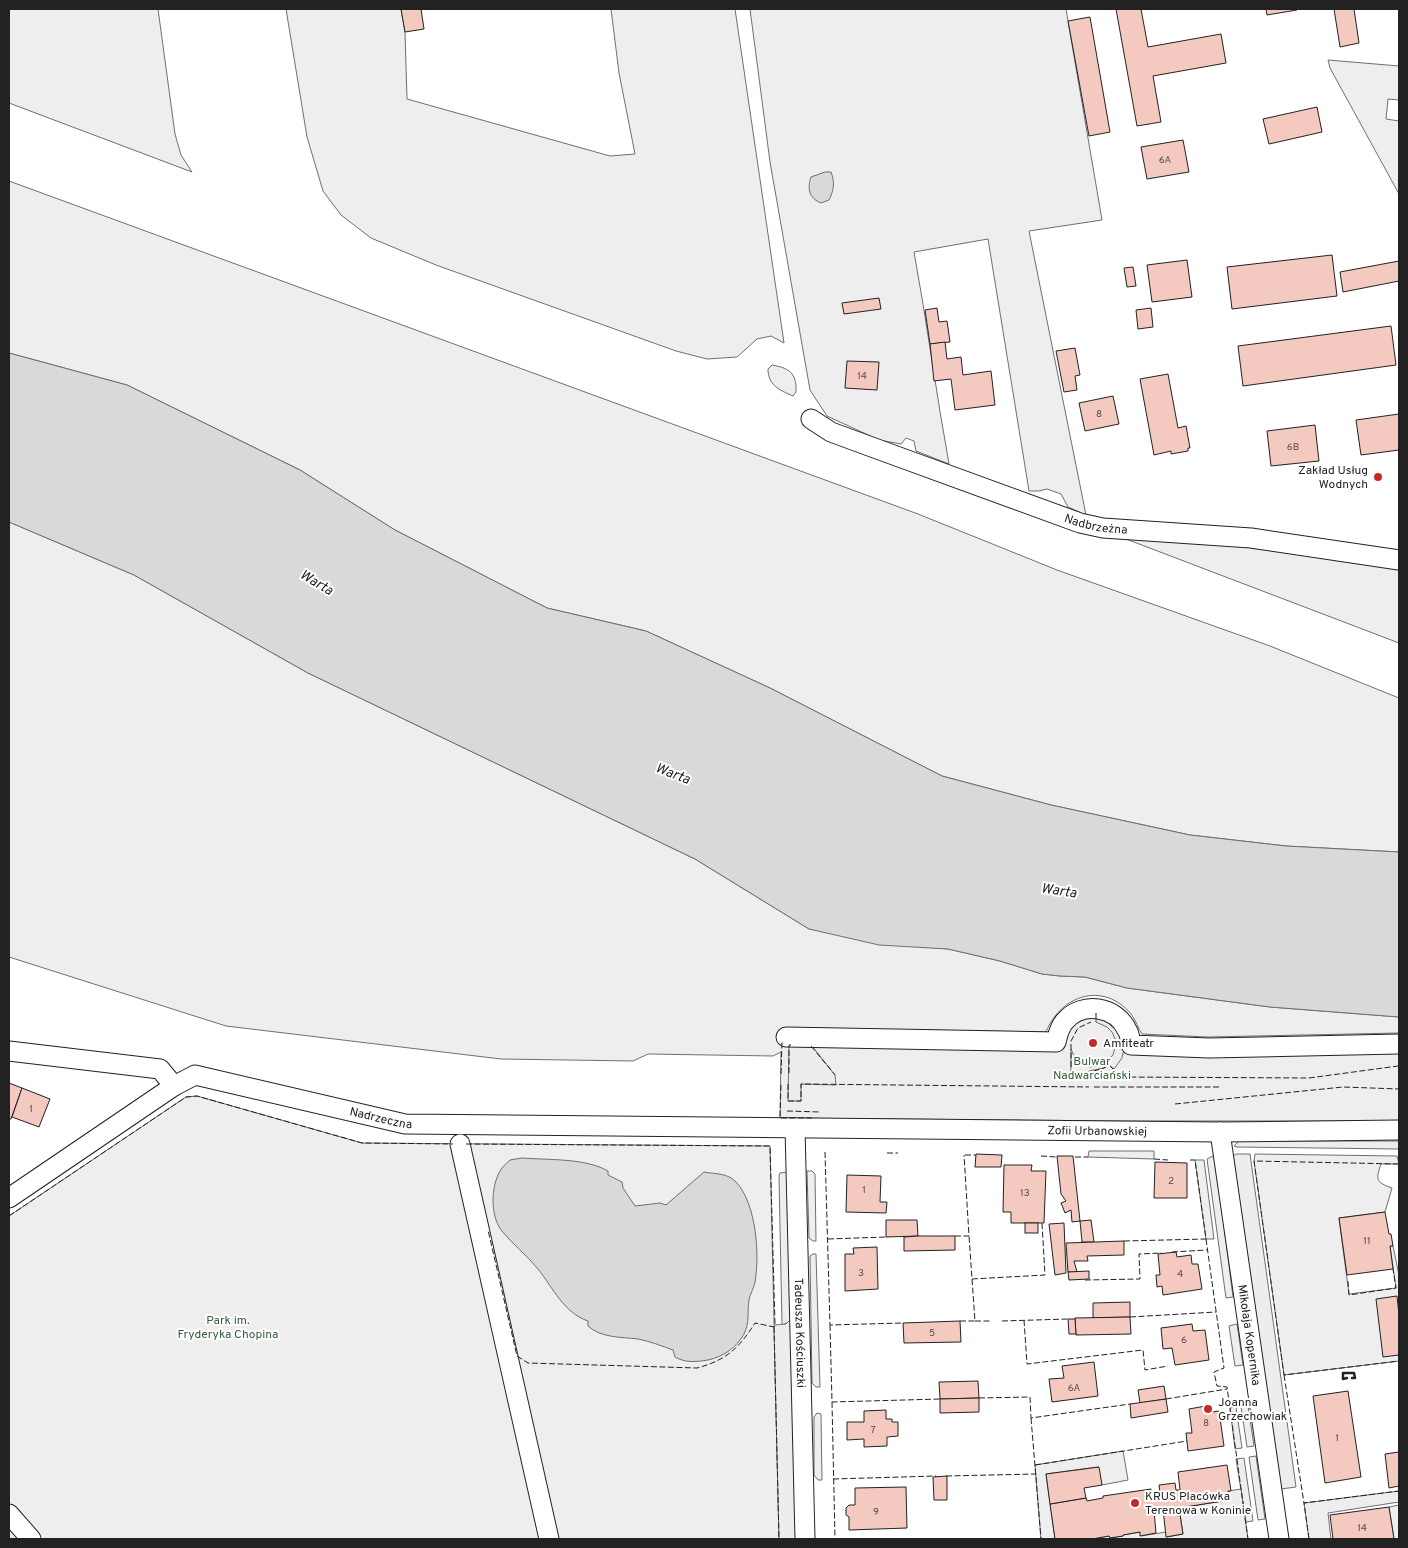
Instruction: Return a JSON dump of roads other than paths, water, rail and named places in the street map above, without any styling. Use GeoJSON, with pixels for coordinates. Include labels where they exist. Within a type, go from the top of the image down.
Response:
{"type":"FeatureCollection","features":[{"type":"Feature","properties":{"kind":"street","name":"Nadbrzeżna"},"geometry":{"type":"LineString","coordinates":[[811,419],[831,432],[1080,523],[1104,528],[1251,538],[1399,560]]}},
{"type":"Feature","properties":{"kind":"street"},"geometry":{"type":"LineString","coordinates":[[786,1037],[1056,1042],[1059,1030],[1066,1020],[1081,1010],[1096,1008],[1113,1013],[1122,1021],[1128,1031],[1131,1045],[1209,1048],[1399,1044]]}},
{"type":"Feature","properties":{"kind":"street"},"geometry":{"type":"LineString","coordinates":[[9,1051],[160,1069],[174,1086]]}},
{"type":"Feature","properties":{"kind":"street","name":"Nadrzeczna"},"geometry":{"type":"LineString","coordinates":[[9,1198],[174,1086],[195,1075],[405,1124],[794,1128]]}},
{"type":"Feature","properties":{"kind":"street","name":"Zofii Urbanowskiej"},"geometry":{"type":"LineString","coordinates":[[794,1128],[1220,1132],[1399,1130]]}},
{"type":"Feature","properties":{"kind":"street","name":"Tadeusza Kościuszki"},"geometry":{"type":"LineString","coordinates":[[794,1128],[805,1539]]}},
{"type":"Feature","properties":{"kind":"street","name":"Mikołaja Kopernika"},"geometry":{"type":"LineString","coordinates":[[1220,1132],[1279,1539]]}},
{"type":"Feature","properties":{"kind":"street"},"geometry":{"type":"LineString","coordinates":[[460,1144],[548,1539]]}},
{"type":"Feature","properties":{"kind":"street"},"geometry":{"type":"LineString","coordinates":[[9,1514],[31,1539]]}},
{"type":"Feature","properties":{"kind":"water"},"geometry":{"type":"Polygon","coordinates":[[[831,172],[833,186],[829,200],[821,203],[814,199],[810,193],[809,185],[811,177],[831,172]]]}},
{"type":"Feature","properties":{"kind":"water","name":"Warta"},"geometry":{"type":"Polygon","coordinates":[[[9,353],[127,385],[300,470],[395,530],[547,608],[646,631],[770,688],[942,776],[1051,805],[1190,835],[1286,846],[1399,852],[1399,1017],[1270,1007],[1127,988],[1085,977],[1042,974],[1000,961],[948,949],[879,945],[809,929],[695,859],[308,673],[134,575],[9,522],[9,353]]]}},
{"type":"Feature","properties":{"kind":"water"},"geometry":{"type":"Polygon","coordinates":[[[522,1158],[566,1160],[599,1167],[608,1171],[608,1175],[622,1182],[623,1188],[635,1206],[660,1203],[666,1205],[704,1172],[721,1174],[733,1179],[743,1191],[752,1215],[757,1258],[755,1282],[749,1300],[747,1325],[738,1343],[714,1359],[687,1361],[675,1357],[673,1350],[660,1345],[638,1339],[605,1335],[588,1326],[588,1321],[572,1312],[566,1306],[538,1269],[497,1224],[493,1209],[493,1192],[497,1177],[510,1160],[522,1158]]]}},
{"type":"Feature","properties":{"kind":"place","name":"Zakład Usług Wodnych"},"geometry":{"type":"Point","coordinates":[1378,477]}},
{"type":"Feature","properties":{"kind":"place","name":"Amfiteatr"},"geometry":{"type":"Point","coordinates":[1093,1043]}},
{"type":"Feature","properties":{"kind":"place","name":"Joanna Grzechowiak"},"geometry":{"type":"Point","coordinates":[1208,1409]}},
{"type":"Feature","properties":{"kind":"place","name":"KRUS Placówka Terenowa w Koninie"},"geometry":{"type":"Point","coordinates":[1135,1503]}},
{"type":"Feature","properties":{"kind":"park label","name":"Bulwar Nadwarciański"},"geometry":{"type":"Point","coordinates":[1092,1068]}},
{"type":"Feature","properties":{"kind":"park label","name":"Park im. Fryderyka Chopina"},"geometry":{"type":"Point","coordinates":[228,1327]}}]}
